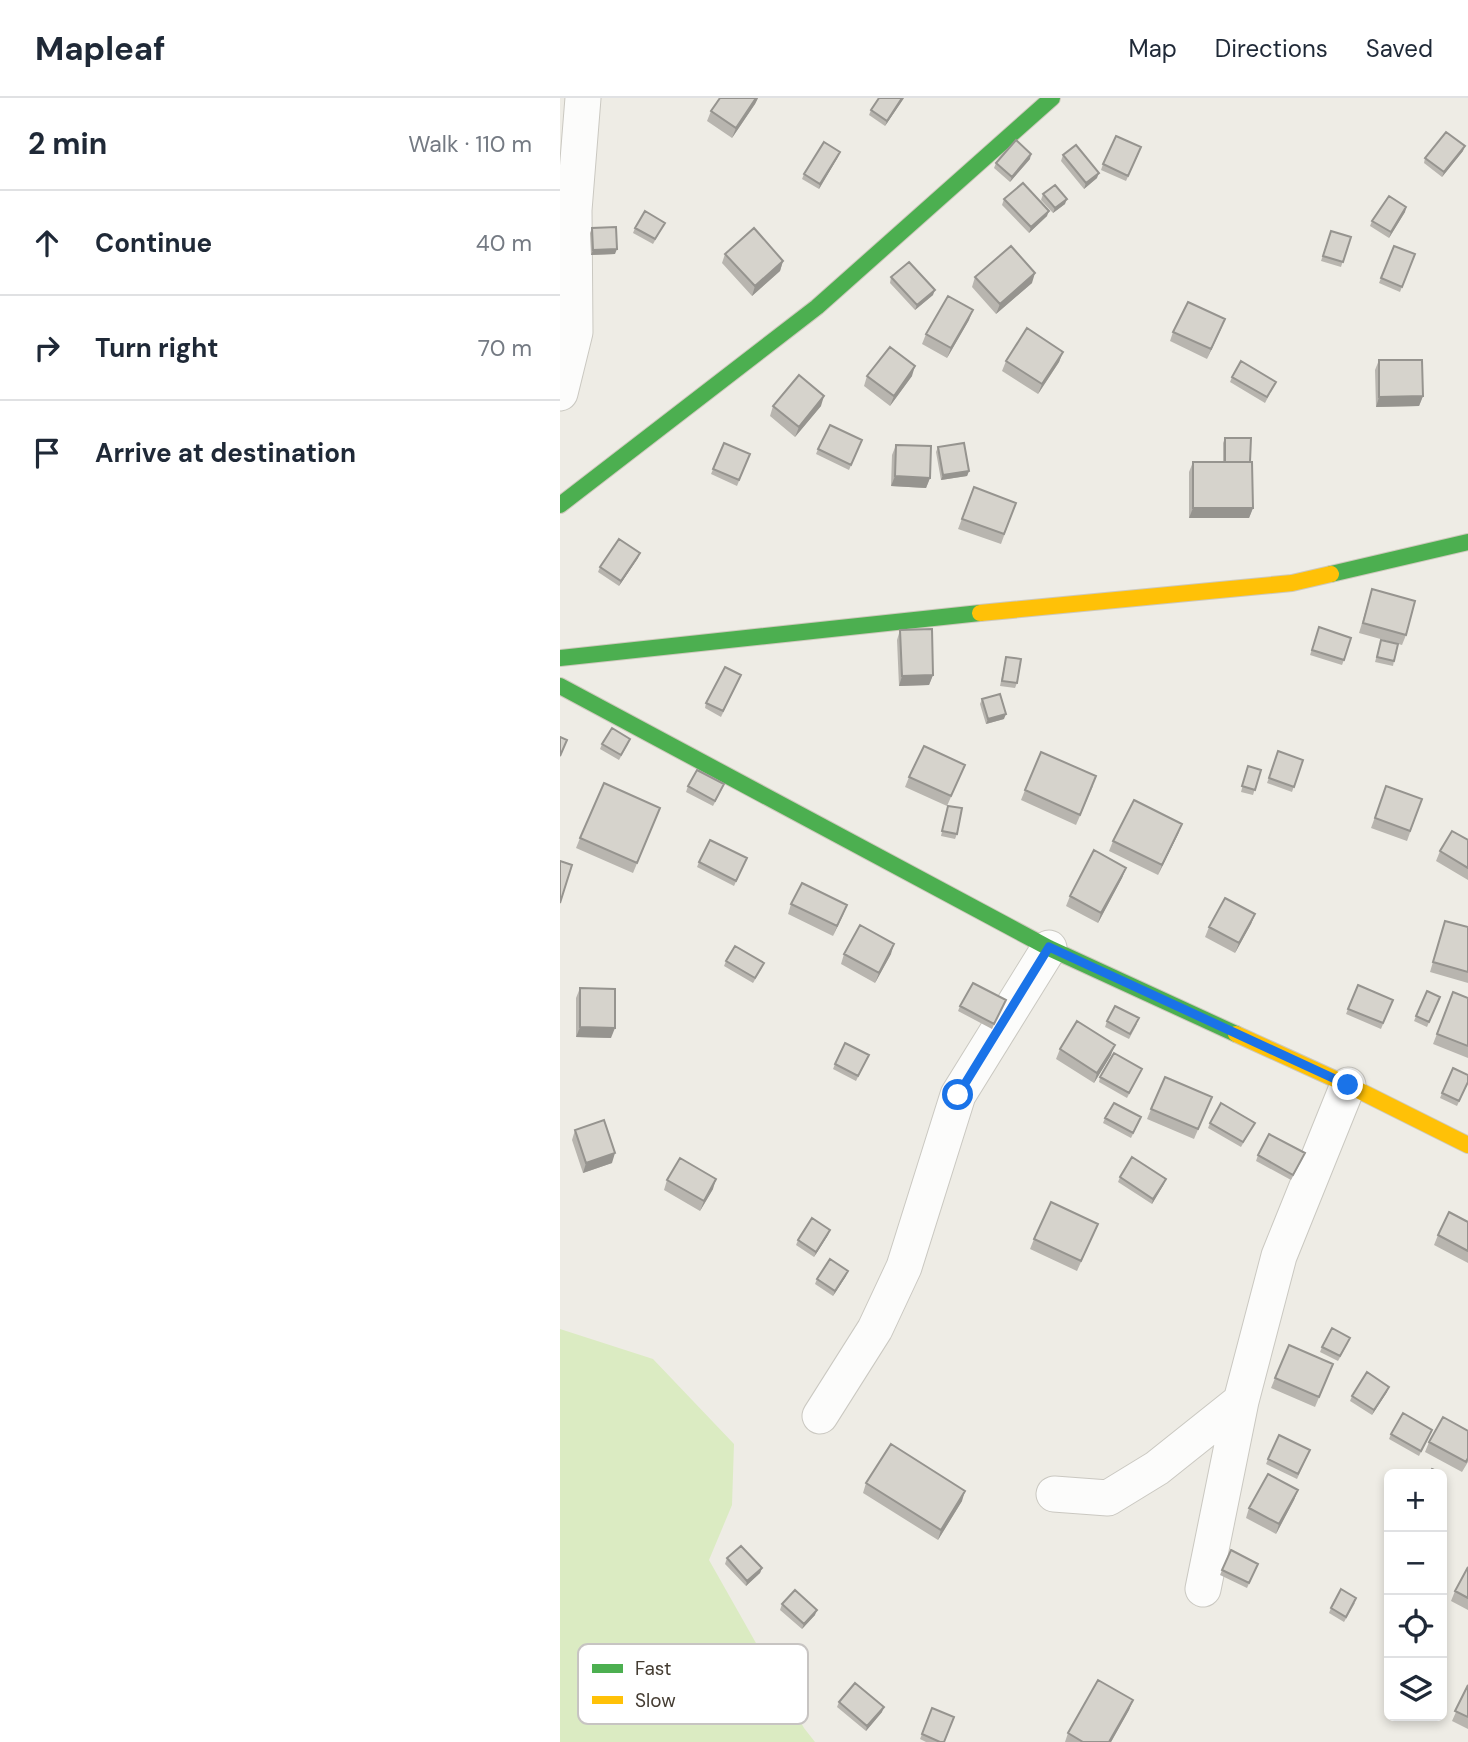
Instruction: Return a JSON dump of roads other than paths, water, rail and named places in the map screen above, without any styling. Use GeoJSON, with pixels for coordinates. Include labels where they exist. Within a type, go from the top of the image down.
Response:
{"type":"FeatureCollection","features":[{"type":"Feature","properties":{"kind":"street"},"geometry":{"type":"LineString","coordinates":[[560,393],[575,332],[574,209],[583,98]]}},
{"type":"Feature","properties":{"kind":"street"},"geometry":{"type":"LineString","coordinates":[[560,505],[817,307],[1052,98]]}},
{"type":"Feature","properties":{"kind":"street"},"geometry":{"type":"LineString","coordinates":[[560,658],[945,616],[1292,583],[1468,542]]}},
{"type":"Feature","properties":{"kind":"street"},"geometry":{"type":"LineString","coordinates":[[560,686],[1049,947],[1348,1085],[1468,1145]]}},
{"type":"Feature","properties":{"kind":"street"},"geometry":{"type":"LineString","coordinates":[[820,1416],[875,1329],[904,1267],[958,1095],[1049,947]]}},
{"type":"Feature","properties":{"kind":"street"},"geometry":{"type":"LineString","coordinates":[[1203,1589],[1241,1401],[1279,1256],[1348,1085]]}},
{"type":"Feature","properties":{"kind":"street"},"geometry":{"type":"LineString","coordinates":[[1054,1494],[1108,1499],[1157,1468],[1241,1401]]}}]}
